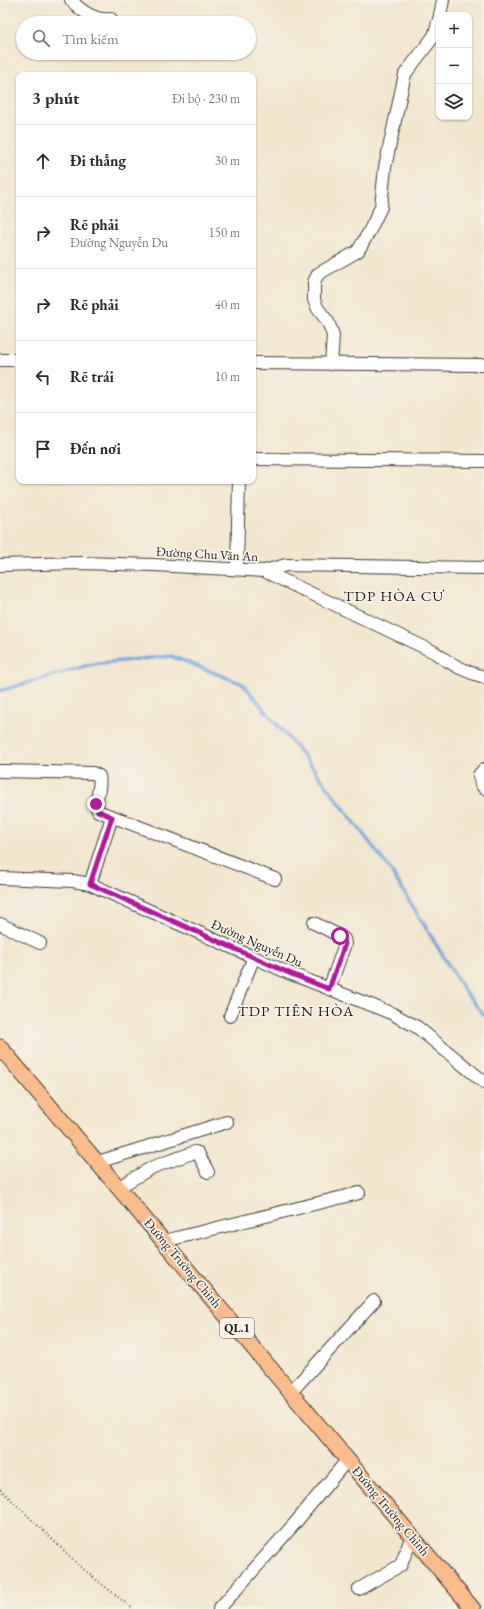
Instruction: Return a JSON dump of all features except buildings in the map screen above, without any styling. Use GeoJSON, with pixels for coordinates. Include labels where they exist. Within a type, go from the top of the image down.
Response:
{"type":"FeatureCollection","features":[{"type":"Feature","properties":{"kind":"main road","name":"Đường Trường Chinh"},"geometry":{"type":"LineString","coordinates":[[0,1047],[473,1609]]}},
{"type":"Feature","properties":{"kind":"street"},"geometry":{"type":"LineString","coordinates":[[71,0],[82,11],[92,16]]}},
{"type":"Feature","properties":{"kind":"street"},"geometry":{"type":"LineString","coordinates":[[441,12],[443,0]]}},
{"type":"Feature","properties":{"kind":"street"},"geometry":{"type":"LineString","coordinates":[[331,364],[333,335],[328,322],[318,309],[314,300],[315,278],[318,274],[358,252],[370,230],[381,207],[385,167],[405,74],[434,36],[436,29]]}},
{"type":"Feature","properties":{"kind":"street"},"geometry":{"type":"LineString","coordinates":[[0,360],[16,360]]}},
{"type":"Feature","properties":{"kind":"street"},"geometry":{"type":"LineString","coordinates":[[256,363],[484,365]]}},
{"type":"Feature","properties":{"kind":"street"},"geometry":{"type":"LineString","coordinates":[[256,459],[484,461]]}},
{"type":"Feature","properties":{"kind":"street"},"geometry":{"type":"LineString","coordinates":[[237,569],[239,484]]}},
{"type":"Feature","properties":{"kind":"street","name":"Đường Chu Văn An"},"geometry":{"type":"LineString","coordinates":[[0,565],[81,563],[264,570],[434,652],[449,664],[468,673],[484,677]]}},
{"type":"Feature","properties":{"kind":"street"},"geometry":{"type":"LineString","coordinates":[[264,570],[286,565],[484,568]]}},
{"type":"Feature","properties":{"kind":"street"},"geometry":{"type":"LineString","coordinates":[[484,769],[479,775],[481,784],[484,788]]}},
{"type":"Feature","properties":{"kind":"street"},"geometry":{"type":"LineString","coordinates":[[0,771],[93,773],[99,776],[100,782],[96,804],[98,811],[275,879]]}},
{"type":"Feature","properties":{"kind":"street"},"geometry":{"type":"LineString","coordinates":[[90,884],[112,817]]}},
{"type":"Feature","properties":{"kind":"street","name":"Đường Nguyễn Du"},"geometry":{"type":"LineString","coordinates":[[0,878],[74,881],[90,884],[254,957],[329,989],[391,1013],[417,1027],[484,1082]]}},
{"type":"Feature","properties":{"kind":"street"},"geometry":{"type":"LineString","coordinates":[[314,923],[340,936],[344,940],[345,944],[329,989]]}},
{"type":"Feature","properties":{"kind":"street"},"geometry":{"type":"LineString","coordinates":[[0,924],[40,942]]}},
{"type":"Feature","properties":{"kind":"street"},"geometry":{"type":"LineString","coordinates":[[230,1016],[254,957]]}},
{"type":"Feature","properties":{"kind":"street"},"geometry":{"type":"LineString","coordinates":[[98,1162],[226,1122]]}},
{"type":"Feature","properties":{"kind":"street"},"geometry":{"type":"LineString","coordinates":[[119,1187],[153,1167],[195,1152],[198,1152],[200,1155],[208,1172]]}},
{"type":"Feature","properties":{"kind":"street"},"geometry":{"type":"LineString","coordinates":[[164,1240],[359,1193]]}},
{"type":"Feature","properties":{"kind":"street"},"geometry":{"type":"LineString","coordinates":[[290,1393],[374,1301]]}},
{"type":"Feature","properties":{"kind":"street"},"geometry":{"type":"LineString","coordinates":[[219,1609],[296,1522],[348,1459]]}},
{"type":"Feature","properties":{"kind":"street"},"geometry":{"type":"LineString","coordinates":[[359,1589],[401,1565],[412,1536]]}},
{"type":"Feature","properties":{"kind":"path"},"geometry":{"type":"LineString","coordinates":[[0,1490],[84,1569],[133,1609]]}},
{"type":"Feature","properties":{"kind":"waterway"},"geometry":{"type":"LineString","coordinates":[[0,691],[92,664],[171,656],[243,684],[306,759],[390,869],[465,992],[484,1015]]}},
{"type":"Feature","properties":{"kind":"district","name":"TDP HÒA CƯ"},"geometry":{"type":"Point","coordinates":[394,595]}},
{"type":"Feature","properties":{"kind":"district","name":"TDP TIÊN HÒA"},"geometry":{"type":"Point","coordinates":[296,1010]}},
{"type":"Feature","properties":{"kind":"route"},"geometry":{"type":"LineString","coordinates":[[96,804],[98,811],[112,817],[90,884],[289,973],[329,989],[345,944],[344,940],[340,936]]}}]}
